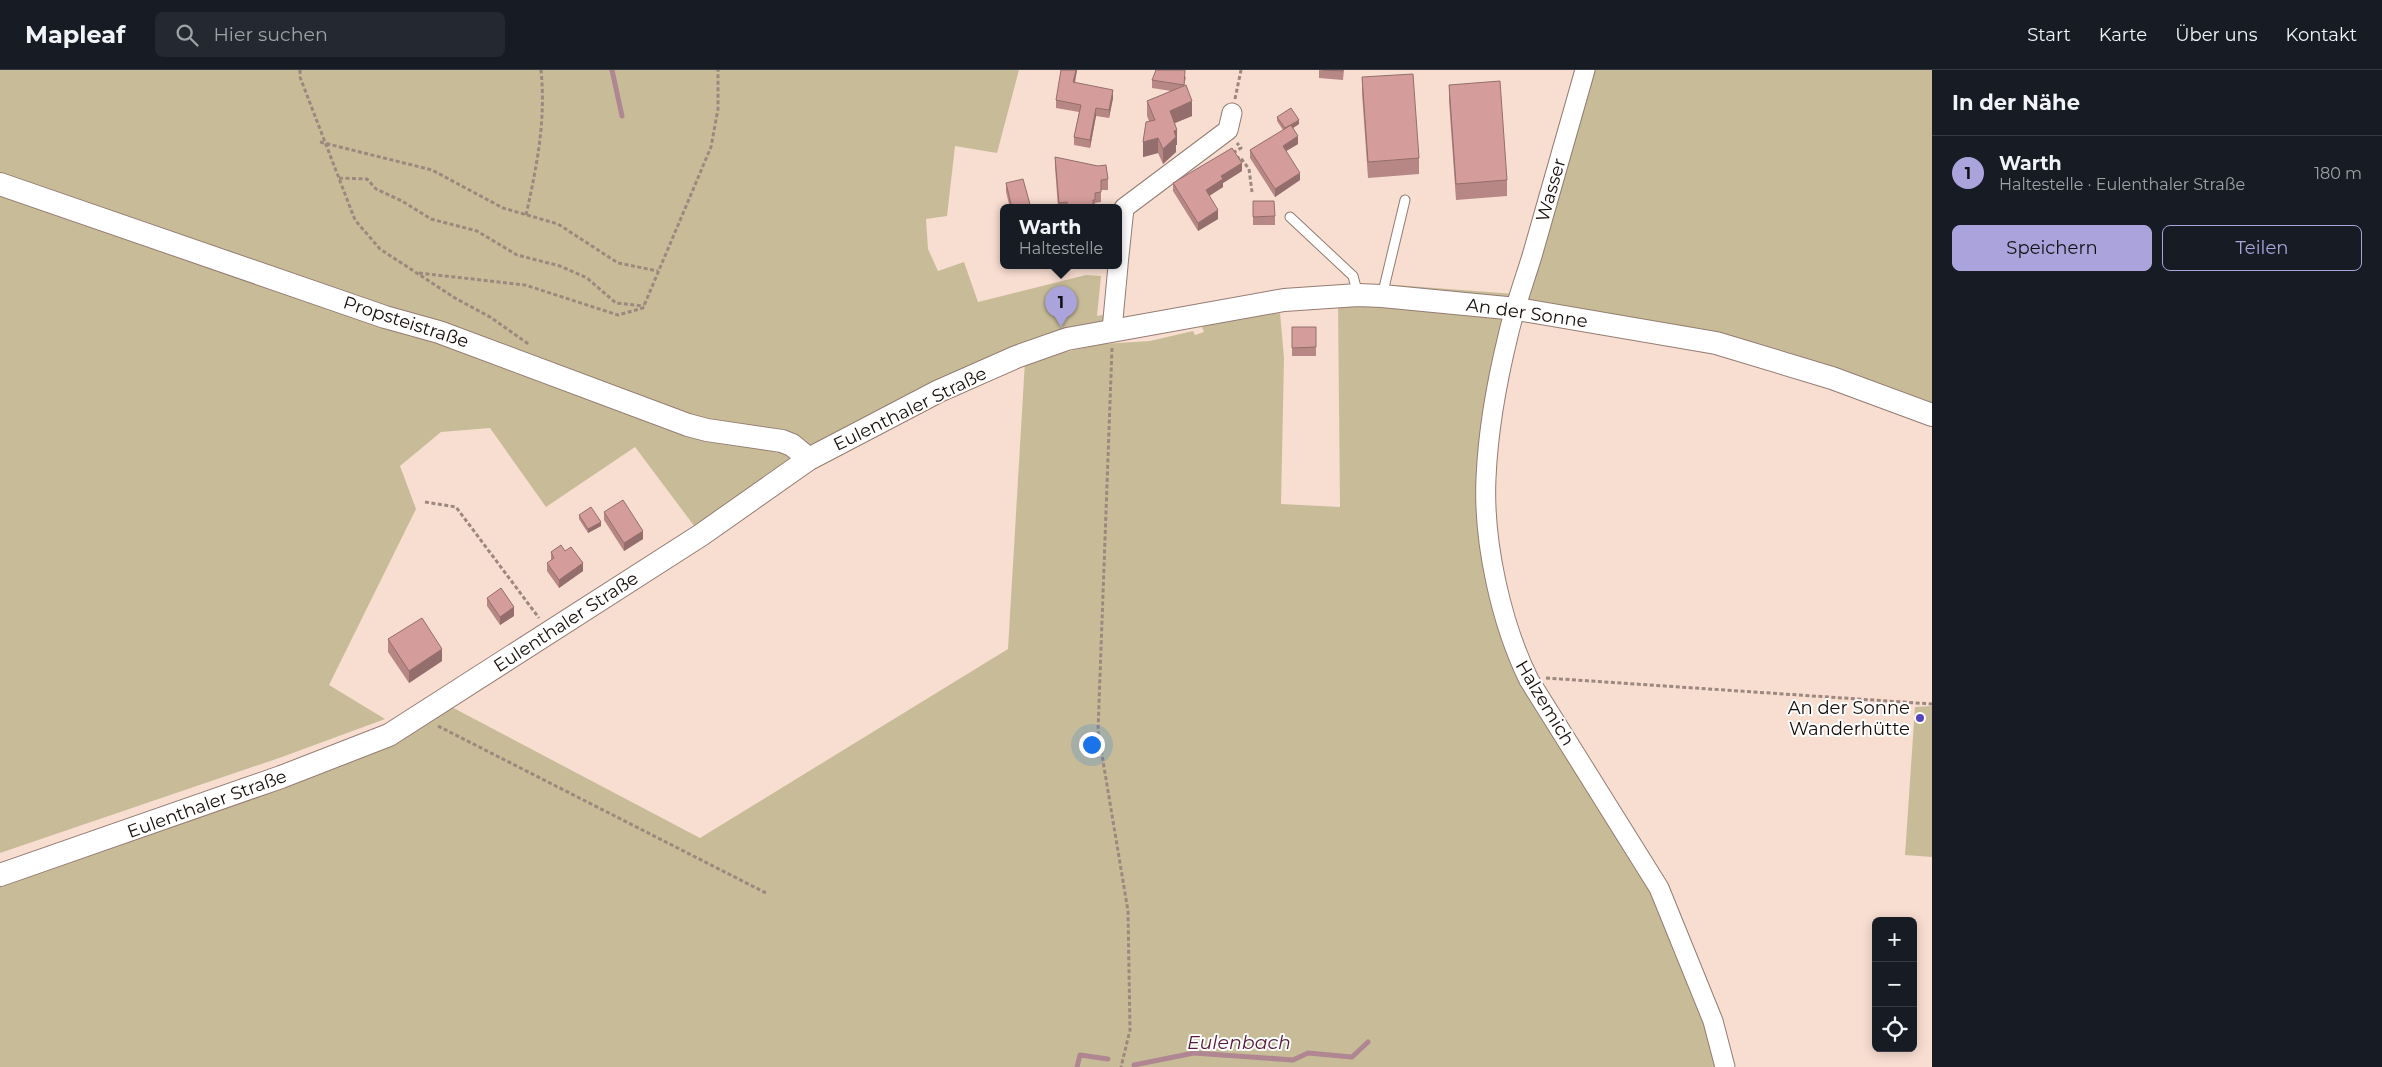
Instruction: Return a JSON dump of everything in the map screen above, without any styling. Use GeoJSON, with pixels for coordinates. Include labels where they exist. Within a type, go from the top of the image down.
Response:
{"type":"FeatureCollection","features":[{"type":"Feature","properties":{"kind":"street","name":"Wasser"},"geometry":{"type":"LineString","coordinates":[[1516,309],[1585,70]]}},
{"type":"Feature","properties":{"kind":"street"},"geometry":{"type":"LineString","coordinates":[[1122,227],[1124,208],[1228,130],[1232,113]]}},
{"type":"Feature","properties":{"kind":"street","name":"Propsteistraße"},"geometry":{"type":"LineString","coordinates":[[0,184],[385,317],[439,332],[688,425],[782,441],[792,445],[809,459]]}},
{"type":"Feature","properties":{"kind":"street"},"geometry":{"type":"LineString","coordinates":[[1112,330],[1118,269]]}},
{"type":"Feature","properties":{"kind":"street","name":"An der Sonne"},"geometry":{"type":"LineString","coordinates":[[1112,330],[1284,300],[1358,295],[1516,309],[1716,343],[1832,378],[1885,396],[1932,415]]}},
{"type":"Feature","properties":{"kind":"street","name":"Halzemich"},"geometry":{"type":"LineString","coordinates":[[1516,309],[1508,335],[1489,436],[1486,479],[1488,523],[1500,602],[1517,655],[1528,680],[1659,888],[1713,1021],[1725,1067]]}},
{"type":"Feature","properties":{"kind":"street","name":"Eulenthaler Straße"},"geometry":{"type":"LineString","coordinates":[[0,875],[281,777],[389,735],[701,535],[809,459],[939,391],[1016,357],[1067,339],[1112,330]]}},
{"type":"Feature","properties":{"kind":"lane"},"geometry":{"type":"LineString","coordinates":[[1382,296],[1405,200]]}},
{"type":"Feature","properties":{"kind":"lane"},"geometry":{"type":"LineString","coordinates":[[1290,217],[1353,276],[1358,295]]}},
{"type":"Feature","properties":{"kind":"path"},"geometry":{"type":"LineString","coordinates":[[300,70],[300,78],[355,220],[380,249],[420,273],[455,298],[490,317],[536,349]]}},
{"type":"Feature","properties":{"kind":"path"},"geometry":{"type":"LineString","coordinates":[[526,215],[540,154],[544,97],[541,70]]}},
{"type":"Feature","properties":{"kind":"path"},"geometry":{"type":"LineString","coordinates":[[420,273],[525,285],[618,315],[643,308],[711,147],[718,109],[718,70]]}},
{"type":"Feature","properties":{"kind":"path"},"geometry":{"type":"LineString","coordinates":[[1232,113],[1241,70]]}},
{"type":"Feature","properties":{"kind":"path"},"geometry":{"type":"LineString","coordinates":[[320,142],[432,170],[503,208],[558,224],[618,263],[658,271]]}},
{"type":"Feature","properties":{"kind":"path"},"geometry":{"type":"LineString","coordinates":[[1238,151],[1233,154],[1236,159],[1240,157],[1249,168],[1252,192]]}},
{"type":"Feature","properties":{"kind":"path"},"geometry":{"type":"LineString","coordinates":[[339,178],[367,179],[376,189],[402,201],[430,219],[477,231],[517,255],[560,266],[587,278],[616,303],[644,306]]}},
{"type":"Feature","properties":{"kind":"path"},"geometry":{"type":"LineString","coordinates":[[1112,330],[1098,731],[1128,911],[1130,1030],[1121,1067]]}},
{"type":"Feature","properties":{"kind":"path"},"geometry":{"type":"LineString","coordinates":[[425,502],[456,507],[550,632]]}},
{"type":"Feature","properties":{"kind":"path"},"geometry":{"type":"LineString","coordinates":[[1528,680],[1554,677],[1932,704]]}},
{"type":"Feature","properties":{"kind":"path"},"geometry":{"type":"LineString","coordinates":[[420,716],[768,894]]}},
{"type":"Feature","properties":{"kind":"shaded area"},"geometry":{"type":"Polygon","coordinates":[[[0,70],[1019,70],[997,153],[955,146],[947,216],[926,219],[928,249],[938,271],[964,262],[978,302],[1086,275],[1101,276],[1097,316],[1121,311],[1112,330],[939,391],[701,535],[635,447],[546,507],[490,428],[441,432],[400,466],[416,509],[329,685],[385,719],[282,757],[0,853],[0,70]]]}},
{"type":"Feature","properties":{"kind":"shaded area"},"geometry":{"type":"Polygon","coordinates":[[[1574,70],[1932,70],[1932,415],[1832,378],[1517,309],[1486,479],[1508,630],[1659,888],[1725,1067],[0,1067],[0,875],[442,702],[700,838],[1008,649],[1025,361],[1102,344],[1150,341],[1193,331],[1195,335],[1204,332],[1202,327],[1219,321],[1280,313],[1284,358],[1281,504],[1340,507],[1338,303],[1394,304],[1395,285],[1515,294],[1574,70]]]}},
{"type":"Feature","properties":{"kind":"shaded area"},"geometry":{"type":"Polygon","coordinates":[[[1932,706],[1932,857],[1905,855],[1915,707],[1932,706]]]}},
{"type":"Feature","properties":{"kind":"building"},"geometry":{"type":"Polygon","coordinates":[[[1061,70],[1076,70],[1073,82],[1113,90],[1109,110],[1096,108],[1090,140],[1074,137],[1081,105],[1056,100],[1061,70]]]}},
{"type":"Feature","properties":{"kind":"building"},"geometry":{"type":"Polygon","coordinates":[[[1156,70],[1185,70],[1184,85],[1152,80],[1156,70]]]}},
{"type":"Feature","properties":{"kind":"building"},"geometry":{"type":"Polygon","coordinates":[[[1413,74],[1419,158],[1368,162],[1362,77],[1413,74]]]}},
{"type":"Feature","properties":{"kind":"building"},"geometry":{"type":"Polygon","coordinates":[[[1500,81],[1507,180],[1456,184],[1449,85],[1500,81]]]}},
{"type":"Feature","properties":{"kind":"building"},"geometry":{"type":"Polygon","coordinates":[[[1186,85],[1192,101],[1170,111],[1177,130],[1174,131],[1176,137],[1163,149],[1158,138],[1143,142],[1146,122],[1155,120],[1147,101],[1186,85]]]}},
{"type":"Feature","properties":{"kind":"building"},"geometry":{"type":"Polygon","coordinates":[[[1291,108],[1299,120],[1285,128],[1277,117],[1291,108]]]}},
{"type":"Feature","properties":{"kind":"building"},"geometry":{"type":"Polygon","coordinates":[[[1291,125],[1298,136],[1283,146],[1300,173],[1275,189],[1250,150],[1291,125]]]}},
{"type":"Feature","properties":{"kind":"building"},"geometry":{"type":"Polygon","coordinates":[[[1232,148],[1242,163],[1221,176],[1223,179],[1206,190],[1218,210],[1198,223],[1173,183],[1232,148]]]}},
{"type":"Feature","properties":{"kind":"building"},"geometry":{"type":"Polygon","coordinates":[[[1055,157],[1098,166],[1106,165],[1108,179],[1101,180],[1101,192],[1095,193],[1093,204],[1059,203],[1055,157]]]}},
{"type":"Feature","properties":{"kind":"building"},"geometry":{"type":"Polygon","coordinates":[[[1023,179],[1030,204],[1011,204],[1006,183],[1023,179]]]}},
{"type":"Feature","properties":{"kind":"building"},"geometry":{"type":"Polygon","coordinates":[[[1253,201],[1274,201],[1275,216],[1253,217],[1253,201]]]}},
{"type":"Feature","properties":{"kind":"building"},"geometry":{"type":"Polygon","coordinates":[[[1292,327],[1316,327],[1316,347],[1292,348],[1292,327]]]}},
{"type":"Feature","properties":{"kind":"building"},"geometry":{"type":"Polygon","coordinates":[[[623,500],[643,531],[624,543],[604,512],[623,500]]]}},
{"type":"Feature","properties":{"kind":"building"},"geometry":{"type":"Polygon","coordinates":[[[591,507],[601,522],[588,529],[579,515],[591,507]]]}},
{"type":"Feature","properties":{"kind":"building"},"geometry":{"type":"Polygon","coordinates":[[[561,545],[565,551],[571,547],[583,563],[559,580],[547,563],[554,558],[551,552],[561,545]]]}},
{"type":"Feature","properties":{"kind":"building"},"geometry":{"type":"Polygon","coordinates":[[[501,588],[514,607],[500,617],[487,598],[501,588]]]}},
{"type":"Feature","properties":{"kind":"building"},"geometry":{"type":"Polygon","coordinates":[[[422,618],[442,649],[409,671],[388,639],[422,618]]]}},
{"type":"Feature","properties":{"kind":"waterway"},"geometry":{"type":"LineString","coordinates":[[612,70],[622,116]]}},
{"type":"Feature","properties":{"kind":"waterway","name":"Eulenbach"},"geometry":{"type":"LineString","coordinates":[[1134,1065],[1194,1053],[1293,1060],[1308,1053],[1352,1057],[1368,1042]]}},
{"type":"Feature","properties":{"kind":"waterway","name":"Eulenbach"},"geometry":{"type":"LineString","coordinates":[[1077,1067],[1080,1055],[1108,1059]]}},
{"type":"Feature","properties":{"kind":"place","name":"Warth"},"geometry":{"type":"Point","coordinates":[1061,327]}},
{"type":"Feature","properties":{"kind":"place","name":"An der Sonne Wanderhütte"},"geometry":{"type":"Point","coordinates":[1920,718]}}]}
